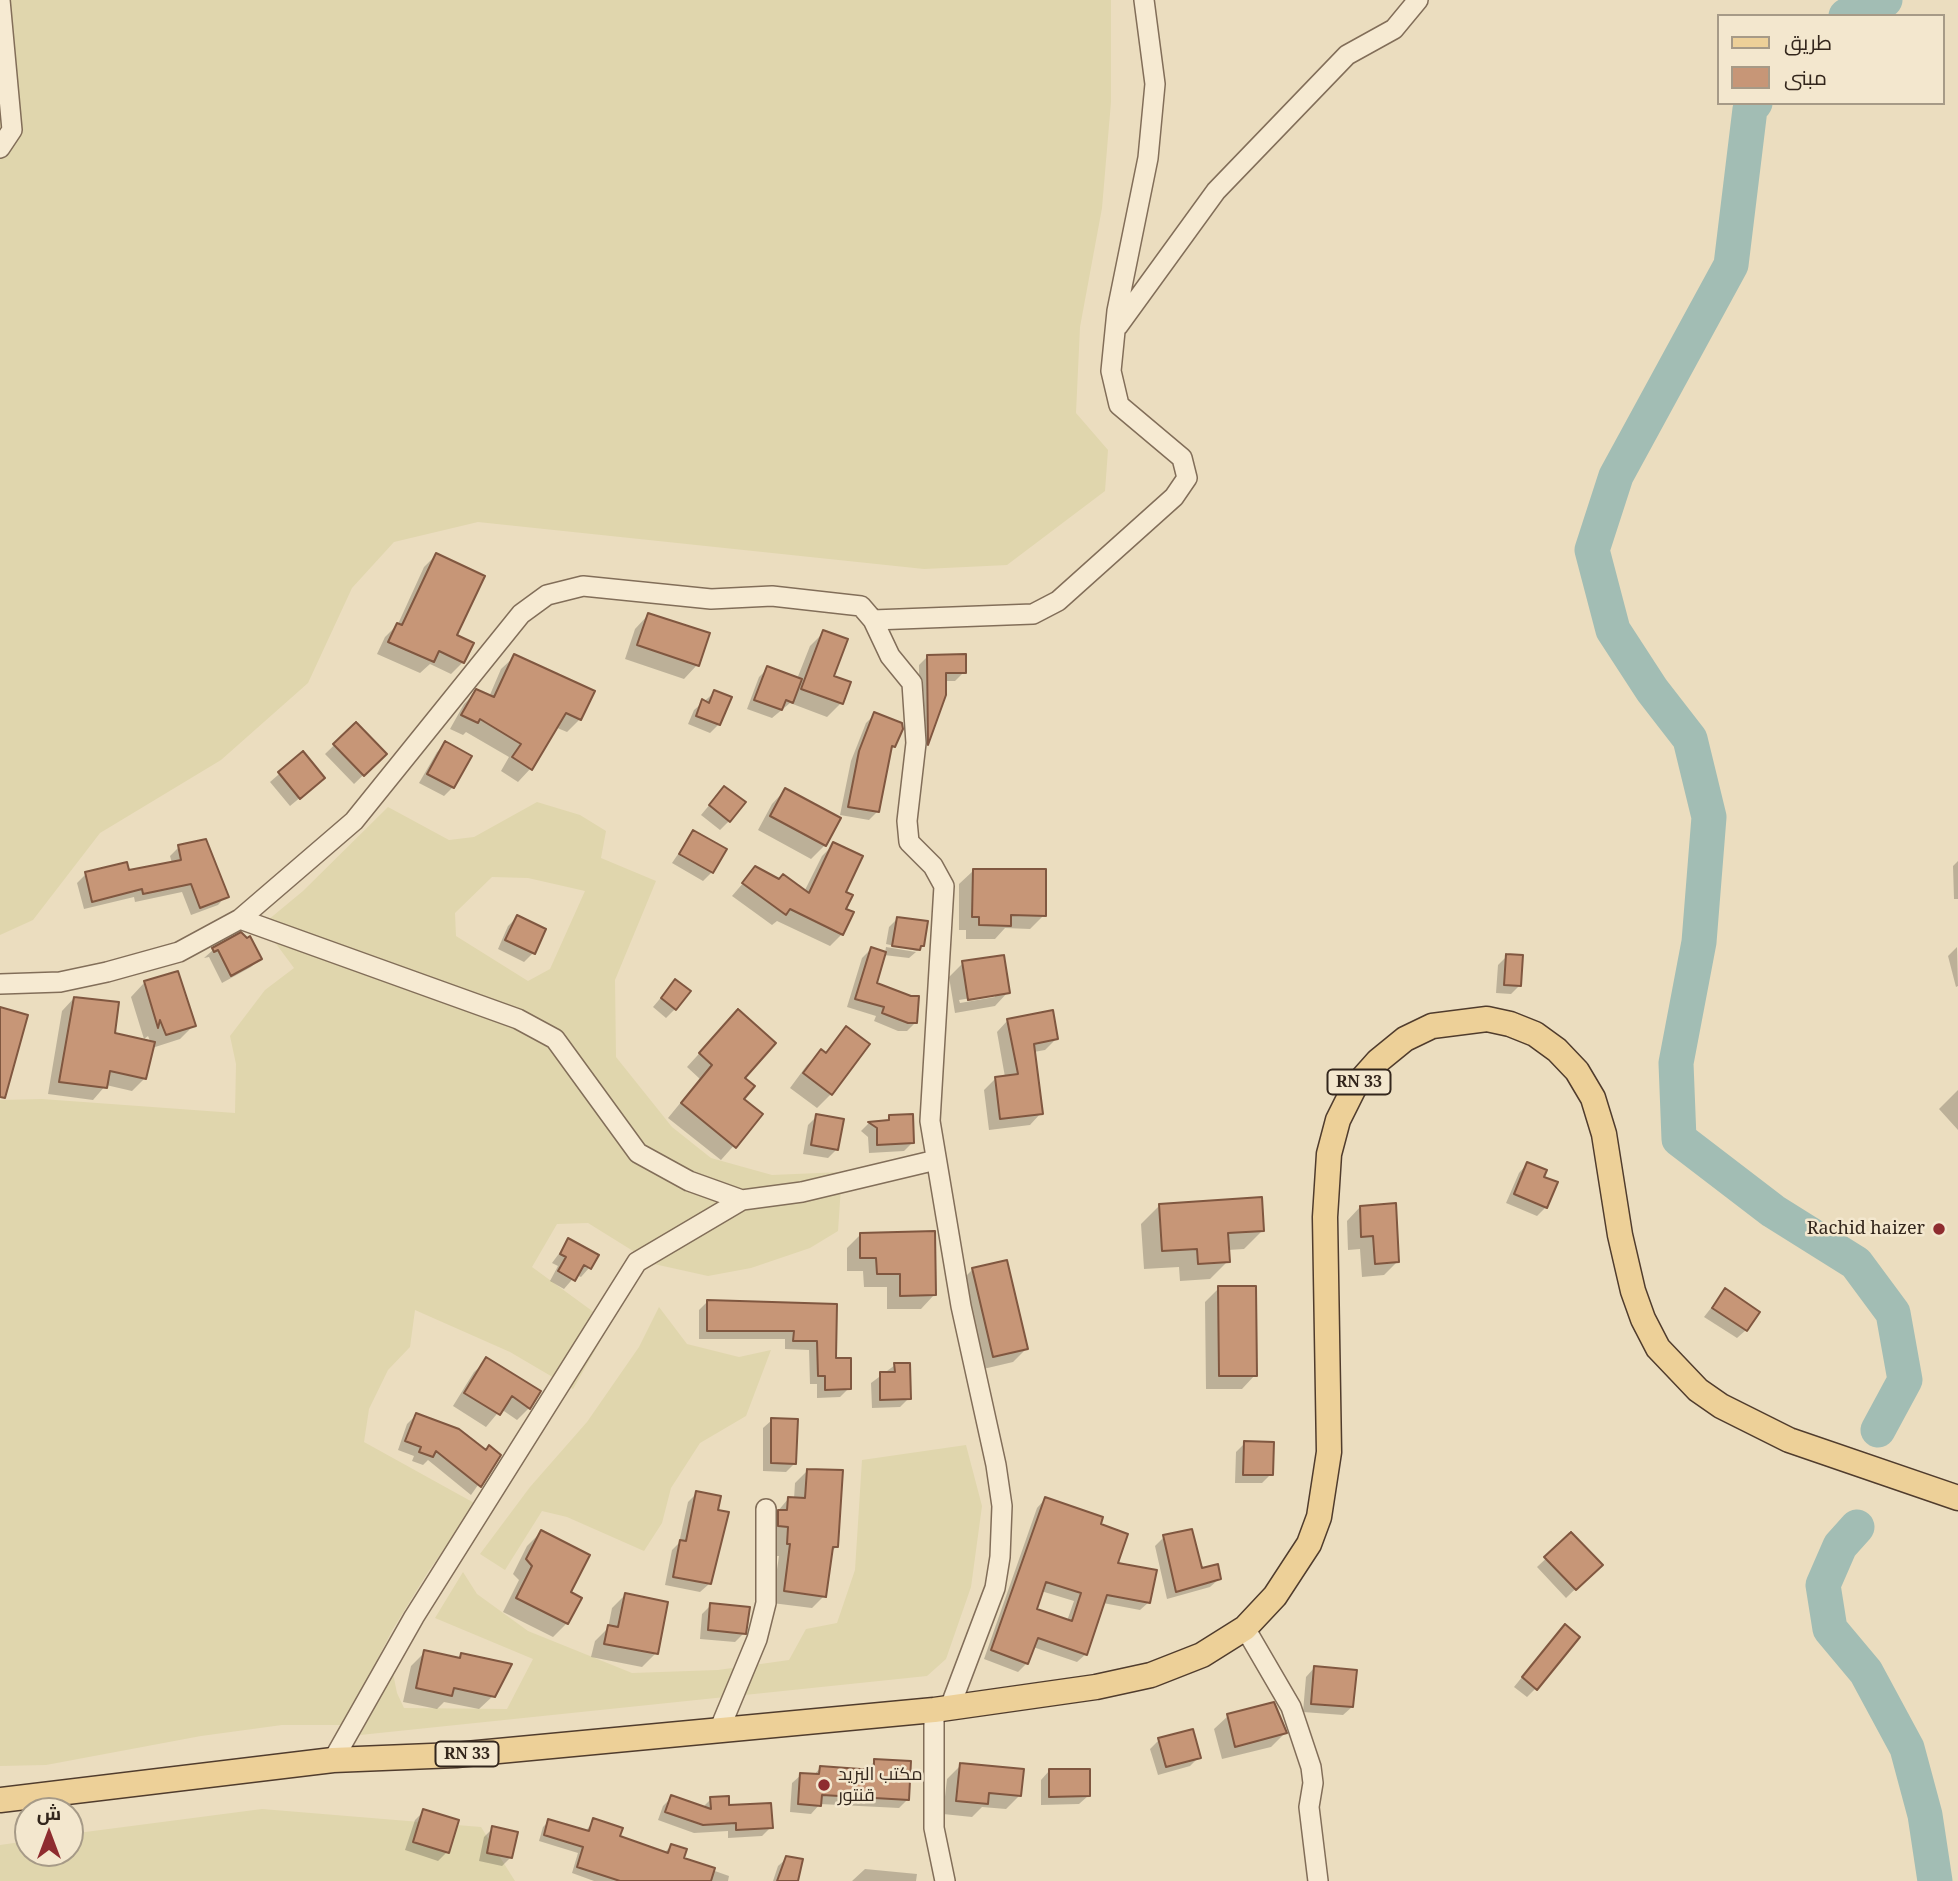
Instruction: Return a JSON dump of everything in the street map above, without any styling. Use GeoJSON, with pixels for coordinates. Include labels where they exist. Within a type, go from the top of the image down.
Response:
{"type":"FeatureCollection","features":[{"type":"Feature","properties":{"kind":"main road","name":"RN 33"},"geometry":{"type":"LineString","coordinates":[[0,1800],[333,1760],[456,1755],[942,1708],[1096,1687],[1151,1675],[1202,1655],[1245,1628],[1275,1596],[1309,1544],[1325,1492],[1329,1452],[1325,1217],[1329,1154],[1338,1121],[1354,1088],[1378,1061],[1405,1039],[1432,1026],[1488,1019],[1510,1024],[1535,1034],[1557,1050],[1577,1071],[1593,1098],[1604,1134],[1620,1235],[1633,1291],[1643,1319],[1658,1348],[1698,1390],[1721,1406],[1789,1440],[1958,1498]]}},
{"type":"Feature","properties":{"kind":"street"},"geometry":{"type":"LineString","coordinates":[[0,0],[12,130],[0,148]]}},
{"type":"Feature","properties":{"kind":"street"},"geometry":{"type":"LineString","coordinates":[[873,620],[1033,614],[1058,601],[1174,497],[1187,478],[1182,458],[1119,405],[1111,371],[1115,330],[1148,158],[1154,84],[1144,0]]}},
{"type":"Feature","properties":{"kind":"street"},"geometry":{"type":"LineString","coordinates":[[1115,330],[1216,191],[1347,55],[1394,29],[1418,0]]}},
{"type":"Feature","properties":{"kind":"street"},"geometry":{"type":"LineString","coordinates":[[0,984],[60,982],[107,972],[179,952],[240,919],[354,821],[522,614],[547,595],[583,586],[711,599],[772,596],[861,606],[873,620],[890,656],[912,684],[915,743],[907,821],[909,842],[933,866],[944,886],[930,1121],[961,1306],[996,1465],[1002,1506],[1000,1557],[995,1588],[942,1708],[934,1828],[945,1881]]}},
{"type":"Feature","properties":{"kind":"street"},"geometry":{"type":"LineString","coordinates":[[240,919],[518,1020],[555,1039],[638,1153],[689,1181],[742,1200]]}},
{"type":"Feature","properties":{"kind":"street"},"geometry":{"type":"LineString","coordinates":[[333,1760],[414,1617],[638,1262],[742,1200],[802,1192],[936,1160]]}},
{"type":"Feature","properties":{"kind":"street"},"geometry":{"type":"LineString","coordinates":[[720,1728],[757,1639],[766,1603],[766,1509]]}},
{"type":"Feature","properties":{"kind":"street"},"geometry":{"type":"LineString","coordinates":[[1245,1628],[1291,1707],[1311,1767],[1313,1783],[1309,1807],[1318,1881]]}},
{"type":"Feature","properties":{"kind":"shaded area"},"geometry":{"type":"Polygon","coordinates":[[[0,0],[1111,0],[1111,102],[1102,208],[1080,327],[1076,413],[1108,450],[1105,491],[1007,565],[924,569],[478,522],[394,542],[352,588],[308,683],[221,760],[100,833],[33,920],[0,935],[0,0]]]}},
{"type":"Feature","properties":{"kind":"shaded area"},"geometry":{"type":"Polygon","coordinates":[[[537,802],[580,815],[606,831],[601,858],[656,881],[615,980],[616,1057],[672,1127],[711,1158],[772,1175],[842,1172],[838,1231],[810,1248],[751,1268],[708,1276],[654,1264],[588,1223],[557,1224],[532,1267],[610,1324],[573,1389],[510,1352],[415,1310],[410,1347],[388,1370],[369,1409],[364,1442],[476,1504],[428,1572],[393,1629],[344,1725],[282,1725],[201,1736],[46,1765],[0,1766],[0,1100],[42,1099],[235,1113],[236,1064],[230,1036],[265,990],[294,968],[262,925],[303,891],[388,807],[449,840],[474,837],[537,802]],[[492,877],[455,913],[456,936],[528,981],[550,969],[585,891],[528,878],[492,877]]]}},
{"type":"Feature","properties":{"kind":"shaded area"},"geometry":{"type":"Polygon","coordinates":[[[659,1307],[687,1344],[739,1357],[771,1350],[746,1416],[700,1443],[671,1488],[662,1523],[644,1551],[567,1517],[542,1511],[505,1570],[480,1554],[530,1487],[587,1422],[639,1347],[659,1307]]]}},
{"type":"Feature","properties":{"kind":"shaded area"},"geometry":{"type":"Polygon","coordinates":[[[966,1445],[982,1506],[971,1587],[946,1659],[927,1676],[360,1735],[393,1673],[397,1693],[404,1708],[507,1709],[533,1659],[435,1618],[463,1572],[477,1594],[528,1631],[632,1673],[718,1670],[789,1660],[806,1629],[837,1623],[855,1570],[862,1460],[966,1445]]]}},
{"type":"Feature","properties":{"kind":"shaded area"},"geometry":{"type":"Polygon","coordinates":[[[262,1809],[481,1827],[515,1881],[0,1881],[0,1845],[14,1843],[14,1867],[84,1867],[84,1832],[262,1809]]]}},
{"type":"Feature","properties":{"kind":"building"},"geometry":{"type":"Polygon","coordinates":[[[436,553],[485,576],[457,635],[474,643],[464,663],[439,651],[434,662],[388,642],[397,623],[402,625],[436,553]]]}},
{"type":"Feature","properties":{"kind":"building"},"geometry":{"type":"Polygon","coordinates":[[[648,613],[710,633],[699,666],[637,645],[648,613]]]}},
{"type":"Feature","properties":{"kind":"building"},"geometry":{"type":"Polygon","coordinates":[[[823,630],[848,639],[834,676],[851,682],[843,704],[801,689],[823,630]]]}},
{"type":"Feature","properties":{"kind":"building"},"geometry":{"type":"Polygon","coordinates":[[[514,654],[595,691],[581,720],[566,713],[532,770],[512,757],[521,744],[480,719],[478,723],[461,715],[476,689],[494,697],[514,654]]]}},
{"type":"Feature","properties":{"kind":"building"},"geometry":{"type":"Polygon","coordinates":[[[966,654],[966,673],[946,673],[946,695],[928,745],[927,655],[966,654]]]}},
{"type":"Feature","properties":{"kind":"building"},"geometry":{"type":"Polygon","coordinates":[[[767,666],[802,679],[793,703],[786,700],[782,710],[754,700],[767,666]]]}},
{"type":"Feature","properties":{"kind":"building"},"geometry":{"type":"Polygon","coordinates":[[[714,690],[732,697],[720,725],[696,716],[702,699],[709,703],[714,690]]]}},
{"type":"Feature","properties":{"kind":"building"},"geometry":{"type":"Polygon","coordinates":[[[874,712],[902,723],[903,729],[895,747],[892,746],[879,812],[848,807],[859,751],[874,712]]]}},
{"type":"Feature","properties":{"kind":"building"},"geometry":{"type":"Polygon","coordinates":[[[356,722],[387,754],[364,776],[333,744],[356,722]]]}},
{"type":"Feature","properties":{"kind":"building"},"geometry":{"type":"Polygon","coordinates":[[[445,741],[472,756],[454,788],[427,774],[445,741]]]}},
{"type":"Feature","properties":{"kind":"building"},"geometry":{"type":"Polygon","coordinates":[[[303,751],[325,778],[300,799],[278,772],[303,751]]]}},
{"type":"Feature","properties":{"kind":"building"},"geometry":{"type":"Polygon","coordinates":[[[724,786],[746,802],[730,822],[709,805],[724,786]]]}},
{"type":"Feature","properties":{"kind":"building"},"geometry":{"type":"Polygon","coordinates":[[[785,788],[841,818],[826,846],[770,816],[785,788]]]}},
{"type":"Feature","properties":{"kind":"building"},"geometry":{"type":"Polygon","coordinates":[[[693,830],[727,849],[713,873],[679,854],[693,830]]]}},
{"type":"Feature","properties":{"kind":"building"},"geometry":{"type":"Polygon","coordinates":[[[206,839],[229,897],[200,908],[191,884],[143,894],[142,889],[92,902],[85,872],[127,862],[129,870],[181,860],[178,845],[206,839]]]}},
{"type":"Feature","properties":{"kind":"building"},"geometry":{"type":"Polygon","coordinates":[[[833,842],[863,856],[846,892],[853,895],[846,909],[854,912],[843,935],[790,909],[786,915],[742,883],[755,866],[779,879],[783,874],[809,893],[833,842]]]}},
{"type":"Feature","properties":{"kind":"building"},"geometry":{"type":"Polygon","coordinates":[[[973,869],[1046,869],[1046,916],[1011,915],[1011,926],[979,925],[979,917],[972,917],[973,869]]]}},
{"type":"Feature","properties":{"kind":"building"},"geometry":{"type":"Polygon","coordinates":[[[517,915],[546,929],[535,954],[505,940],[517,915]]]}},
{"type":"Feature","properties":{"kind":"building"},"geometry":{"type":"Polygon","coordinates":[[[897,917],[928,921],[924,946],[921,946],[920,950],[892,946],[897,917]]]}},
{"type":"Feature","properties":{"kind":"building"},"geometry":{"type":"Polygon","coordinates":[[[241,932],[247,938],[250,936],[262,959],[231,976],[218,950],[214,952],[212,948],[241,932]]]}},
{"type":"Feature","properties":{"kind":"building"},"geometry":{"type":"Polygon","coordinates":[[[871,947],[886,952],[877,983],[911,996],[919,996],[917,1023],[908,1023],[882,1013],[884,1007],[855,999],[871,947]]]}},
{"type":"Feature","properties":{"kind":"building"},"geometry":{"type":"Polygon","coordinates":[[[1506,954],[1523,955],[1521,986],[1504,985],[1506,954]]]}},
{"type":"Feature","properties":{"kind":"building"},"geometry":{"type":"Polygon","coordinates":[[[1004,955],[1010,993],[968,1000],[962,961],[1004,955]]]}},
{"type":"Feature","properties":{"kind":"building"},"geometry":{"type":"Polygon","coordinates":[[[178,971],[196,1026],[166,1035],[160,1020],[158,1028],[144,981],[178,971]]]}},
{"type":"Feature","properties":{"kind":"building"},"geometry":{"type":"Polygon","coordinates":[[[675,979],[691,991],[676,1010],[661,998],[675,979]]]}},
{"type":"Feature","properties":{"kind":"building"},"geometry":{"type":"Polygon","coordinates":[[[74,997],[119,1002],[115,1033],[155,1042],[146,1079],[110,1071],[107,1088],[59,1082],[74,997]]]}},
{"type":"Feature","properties":{"kind":"building"},"geometry":{"type":"Polygon","coordinates":[[[0,1007],[28,1015],[5,1098],[0,1097],[0,1007]]]}},
{"type":"Feature","properties":{"kind":"building"},"geometry":{"type":"Polygon","coordinates":[[[738,1009],[776,1043],[745,1078],[755,1086],[744,1099],[763,1114],[736,1148],[681,1103],[712,1065],[699,1053],[738,1009]]]}},
{"type":"Feature","properties":{"kind":"building"},"geometry":{"type":"Polygon","coordinates":[[[1053,1010],[1058,1039],[1034,1044],[1043,1114],[1000,1119],[995,1077],[1018,1074],[1007,1019],[1053,1010]]]}},
{"type":"Feature","properties":{"kind":"building"},"geometry":{"type":"Polygon","coordinates":[[[846,1026],[870,1044],[832,1095],[803,1073],[821,1049],[826,1053],[846,1026]]]}},
{"type":"Feature","properties":{"kind":"building"},"geometry":{"type":"Polygon","coordinates":[[[816,1114],[844,1119],[838,1150],[811,1145],[816,1114]]]}},
{"type":"Feature","properties":{"kind":"building"},"geometry":{"type":"Polygon","coordinates":[[[913,1114],[914,1143],[877,1145],[877,1128],[868,1122],[889,1120],[889,1115],[913,1114]]]}},
{"type":"Feature","properties":{"kind":"building"},"geometry":{"type":"Polygon","coordinates":[[[1527,1162],[1547,1170],[1544,1177],[1558,1182],[1547,1208],[1514,1194],[1527,1162]]]}},
{"type":"Feature","properties":{"kind":"building"},"geometry":{"type":"Polygon","coordinates":[[[1262,1197],[1264,1231],[1228,1233],[1230,1262],[1198,1264],[1197,1249],[1162,1251],[1159,1204],[1262,1197]]]}},
{"type":"Feature","properties":{"kind":"building"},"geometry":{"type":"Polygon","coordinates":[[[1396,1203],[1399,1262],[1375,1264],[1373,1236],[1361,1237],[1360,1206],[1396,1203]]]}},
{"type":"Feature","properties":{"kind":"building"},"geometry":{"type":"Polygon","coordinates":[[[935,1231],[936,1295],[900,1296],[900,1274],[877,1274],[876,1258],[860,1258],[860,1233],[935,1231]]]}},
{"type":"Feature","properties":{"kind":"building"},"geometry":{"type":"Polygon","coordinates":[[[568,1238],[599,1255],[591,1269],[584,1265],[575,1281],[558,1271],[566,1257],[560,1254],[568,1238]]]}},
{"type":"Feature","properties":{"kind":"building"},"geometry":{"type":"Polygon","coordinates":[[[1007,1260],[1028,1349],[993,1357],[972,1268],[1007,1260]]]}},
{"type":"Feature","properties":{"kind":"building"},"geometry":{"type":"Polygon","coordinates":[[[1218,1286],[1256,1286],[1257,1376],[1219,1376],[1218,1286]]]}},
{"type":"Feature","properties":{"kind":"building"},"geometry":{"type":"Polygon","coordinates":[[[1725,1288],[1760,1312],[1747,1331],[1712,1308],[1725,1288]]]}},
{"type":"Feature","properties":{"kind":"building"},"geometry":{"type":"Polygon","coordinates":[[[707,1300],[837,1304],[836,1358],[851,1358],[851,1389],[825,1390],[825,1376],[818,1376],[817,1341],[793,1341],[794,1331],[707,1331],[707,1300]]]}},
{"type":"Feature","properties":{"kind":"building"},"geometry":{"type":"Polygon","coordinates":[[[486,1357],[541,1391],[530,1409],[512,1396],[500,1415],[464,1393],[486,1357]]]}},
{"type":"Feature","properties":{"kind":"building"},"geometry":{"type":"Polygon","coordinates":[[[894,1363],[910,1363],[911,1399],[880,1400],[880,1372],[895,1372],[894,1363]]]}},
{"type":"Feature","properties":{"kind":"building"},"geometry":{"type":"Polygon","coordinates":[[[416,1413],[459,1429],[486,1450],[489,1445],[501,1455],[481,1487],[436,1451],[433,1457],[419,1452],[421,1447],[405,1441],[416,1413]]]}},
{"type":"Feature","properties":{"kind":"building"},"geometry":{"type":"Polygon","coordinates":[[[771,1418],[798,1419],[796,1464],[771,1463],[771,1418]]]}},
{"type":"Feature","properties":{"kind":"building"},"geometry":{"type":"Polygon","coordinates":[[[1244,1441],[1274,1442],[1273,1475],[1243,1475],[1244,1441]]]}},
{"type":"Feature","properties":{"kind":"building"},"geometry":{"type":"Polygon","coordinates":[[[807,1469],[843,1470],[838,1547],[833,1547],[826,1597],[784,1591],[790,1544],[787,1544],[788,1527],[778,1526],[778,1510],[787,1510],[788,1497],[805,1498],[807,1469]]]}},
{"type":"Feature","properties":{"kind":"building"},"geometry":{"type":"Polygon","coordinates":[[[696,1491],[721,1496],[718,1510],[729,1512],[711,1584],[673,1577],[680,1540],[686,1541],[696,1491]]]}},
{"type":"Feature","properties":{"kind":"building"},"geometry":{"type":"Polygon","coordinates":[[[1045,1497],[1103,1517],[1101,1524],[1128,1534],[1118,1563],[1157,1570],[1150,1603],[1107,1595],[1087,1655],[1038,1638],[1028,1664],[991,1650],[1045,1497]],[[1046,1582],[1037,1609],[1072,1621],[1081,1593],[1046,1582]]]}},
{"type":"Feature","properties":{"kind":"building"},"geometry":{"type":"Polygon","coordinates":[[[1192,1529],[1202,1568],[1218,1564],[1221,1579],[1176,1592],[1163,1535],[1192,1529]]]}},
{"type":"Feature","properties":{"kind":"building"},"geometry":{"type":"Polygon","coordinates":[[[541,1530],[590,1555],[571,1592],[582,1598],[568,1624],[516,1598],[532,1566],[526,1559],[541,1530]]]}},
{"type":"Feature","properties":{"kind":"building"},"geometry":{"type":"Polygon","coordinates":[[[1571,1532],[1603,1565],[1576,1590],[1544,1557],[1571,1532]]]}},
{"type":"Feature","properties":{"kind":"building"},"geometry":{"type":"Polygon","coordinates":[[[625,1593],[668,1602],[658,1654],[604,1644],[608,1625],[618,1627],[625,1593]]]}},
{"type":"Feature","properties":{"kind":"building"},"geometry":{"type":"Polygon","coordinates":[[[710,1603],[750,1607],[746,1634],[708,1630],[710,1603]]]}},
{"type":"Feature","properties":{"kind":"building"},"geometry":{"type":"Polygon","coordinates":[[[1565,1624],[1580,1637],[1537,1690],[1522,1677],[1565,1624]]]}},
{"type":"Feature","properties":{"kind":"building"},"geometry":{"type":"Polygon","coordinates":[[[424,1650],[460,1658],[461,1653],[512,1664],[495,1697],[454,1688],[452,1696],[416,1688],[424,1650]]]}},
{"type":"Feature","properties":{"kind":"building"},"geometry":{"type":"Polygon","coordinates":[[[1314,1666],[1357,1670],[1353,1707],[1311,1704],[1314,1666]]]}},
{"type":"Feature","properties":{"kind":"building"},"geometry":{"type":"Polygon","coordinates":[[[1274,1702],[1287,1733],[1235,1747],[1227,1714],[1274,1702]]]}},
{"type":"Feature","properties":{"kind":"building"},"geometry":{"type":"Polygon","coordinates":[[[1193,1729],[1201,1758],[1166,1767],[1158,1738],[1193,1729]]]}},
{"type":"Feature","properties":{"kind":"building"},"geometry":{"type":"Polygon","coordinates":[[[874,1759],[911,1761],[909,1800],[822,1795],[821,1806],[798,1804],[800,1773],[819,1774],[820,1766],[874,1770],[874,1759]]]}},
{"type":"Feature","properties":{"kind":"building"},"geometry":{"type":"Polygon","coordinates":[[[960,1763],[1024,1769],[1021,1796],[989,1793],[988,1804],[956,1801],[960,1763]]]}},
{"type":"Feature","properties":{"kind":"building"},"geometry":{"type":"Polygon","coordinates":[[[1049,1769],[1090,1769],[1090,1796],[1049,1797],[1049,1769]]]}},
{"type":"Feature","properties":{"kind":"building"},"geometry":{"type":"Polygon","coordinates":[[[671,1795],[711,1809],[710,1797],[729,1796],[729,1805],[771,1803],[773,1828],[736,1830],[736,1823],[703,1825],[665,1812],[671,1795]]]}},
{"type":"Feature","properties":{"kind":"building"},"geometry":{"type":"Polygon","coordinates":[[[423,1809],[459,1820],[449,1853],[413,1842],[423,1809]]]}},
{"type":"Feature","properties":{"kind":"building"},"geometry":{"type":"Polygon","coordinates":[[[593,1818],[623,1828],[620,1836],[668,1853],[671,1844],[687,1849],[684,1858],[715,1868],[711,1881],[620,1881],[577,1867],[583,1847],[544,1835],[548,1819],[589,1831],[593,1818]]]}},
{"type":"Feature","properties":{"kind":"building"},"geometry":{"type":"Polygon","coordinates":[[[492,1826],[518,1832],[512,1858],[487,1853],[492,1826]]]}},
{"type":"Feature","properties":{"kind":"building"},"geometry":{"type":"Polygon","coordinates":[[[786,1856],[803,1859],[798,1881],[777,1881],[786,1856]]]}},
{"type":"Feature","properties":{"kind":"waterway"},"geometry":{"type":"LineString","coordinates":[[1849,14],[1866,3],[1885,0]]}},
{"type":"Feature","properties":{"kind":"waterway"},"geometry":{"type":"LineString","coordinates":[[1753,105],[1750,109],[1731,265],[1616,476],[1592,550],[1613,630],[1652,690],[1690,739],[1709,817],[1699,942],[1676,1063],[1679,1139],[1773,1211],[1856,1263],[1893,1313],[1905,1380],[1878,1430]]}},
{"type":"Feature","properties":{"kind":"waterway"},"geometry":{"type":"LineString","coordinates":[[1857,1527],[1840,1546],[1823,1585],[1830,1629],[1866,1672],[1907,1748],[1925,1815],[1935,1881]]}},
{"type":"Feature","properties":{"kind":"place","name":"Rachid haizer"},"geometry":{"type":"Point","coordinates":[1939,1229]}},
{"type":"Feature","properties":{"kind":"place","name":"مكتب البريد قنتور"},"geometry":{"type":"Point","coordinates":[824,1785]}}]}
